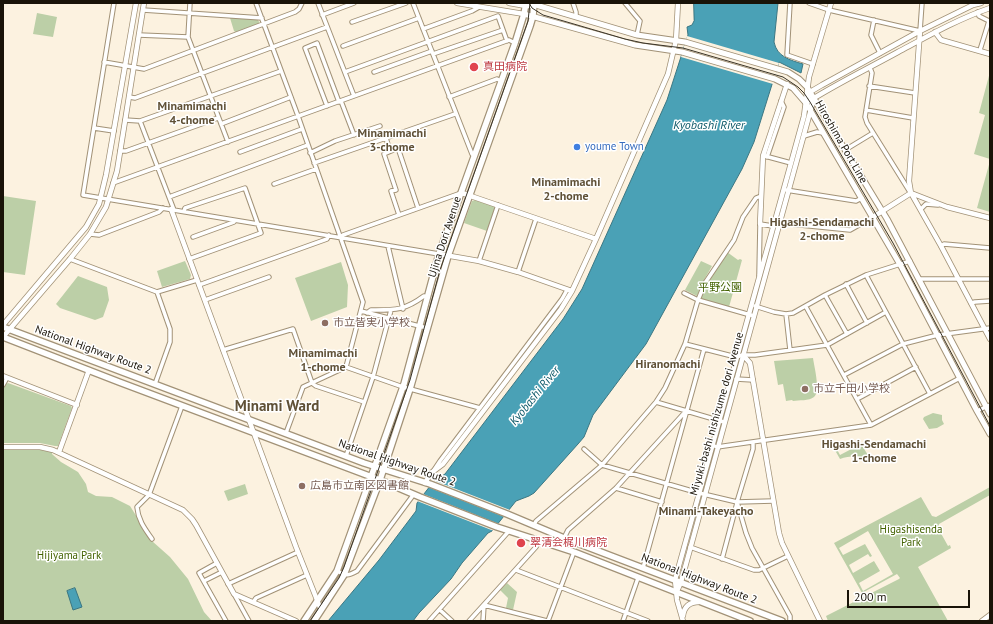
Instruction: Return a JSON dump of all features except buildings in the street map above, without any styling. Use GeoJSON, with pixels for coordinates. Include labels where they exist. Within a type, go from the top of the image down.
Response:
{"type":"FeatureCollection","features":[{"type":"Feature","properties":{"kind":"main road","name":"Hiroshima Port Line"},"geometry":{"type":"LineString","coordinates":[[526,4],[535,4],[637,35],[685,42],[794,76],[807,87],[882,211],[910,261],[988,406],[990,414]]}},
{"type":"Feature","properties":{"kind":"main road","name":"Ujina Dori Avenue"},"geometry":{"type":"LineString","coordinates":[[304,621],[337,571],[371,477],[403,387],[439,254],[502,81],[526,4]]}},
{"type":"Feature","properties":{"kind":"main road","name":"Ujina Dori Avenue"},"geometry":{"type":"LineString","coordinates":[[314,621],[344,575],[380,480],[410,389],[448,256],[533,16],[535,4]]}},
{"type":"Feature","properties":{"kind":"main road","name":"Hiroshima Port Line"},"geometry":{"type":"LineString","coordinates":[[524,14],[635,45],[682,52],[775,79],[793,88],[811,111],[900,264],[990,434]]}},
{"type":"Feature","properties":{"kind":"main road","name":"National Highway Route 2"},"geometry":{"type":"LineString","coordinates":[[3,326],[374,467],[428,484],[507,514],[564,538],[782,621]]}},
{"type":"Feature","properties":{"kind":"main road","name":"National Highway Route 2"},"geometry":{"type":"LineString","coordinates":[[3,337],[380,480],[497,527],[574,552],[748,621]]}},
{"type":"Feature","properties":{"kind":"street"},"geometry":{"type":"LineString","coordinates":[[114,3],[83,195],[479,261],[518,272],[569,290]]}},
{"type":"Feature","properties":{"kind":"street"},"geometry":{"type":"LineString","coordinates":[[3,326],[86,227],[93,217],[101,198],[136,3]]}},
{"type":"Feature","properties":{"kind":"street"},"geometry":{"type":"LineString","coordinates":[[3,337],[70,260],[90,234],[99,220],[109,199],[117,171],[144,3]]}},
{"type":"Feature","properties":{"kind":"street"},"geometry":{"type":"LineString","coordinates":[[190,3],[188,37],[228,142]]}},
{"type":"Feature","properties":{"kind":"street"},"geometry":{"type":"LineString","coordinates":[[256,3],[298,116],[363,302],[346,367]]}},
{"type":"Feature","properties":{"kind":"street"},"geometry":{"type":"LineString","coordinates":[[104,62],[144,69],[295,12],[302,3]]}},
{"type":"Feature","properties":{"kind":"street"},"geometry":{"type":"LineString","coordinates":[[318,3],[354,96]]}},
{"type":"Feature","properties":{"kind":"street"},"geometry":{"type":"LineString","coordinates":[[322,15],[354,3]]}},
{"type":"Feature","properties":{"kind":"street"},"geometry":{"type":"LineString","coordinates":[[352,22],[406,3]]}},
{"type":"Feature","properties":{"kind":"street"},"geometry":{"type":"LineString","coordinates":[[413,3],[449,97],[472,154],[475,157]]}},
{"type":"Feature","properties":{"kind":"street"},"geometry":{"type":"LineString","coordinates":[[457,3],[524,14]]}},
{"type":"Feature","properties":{"kind":"street"},"geometry":{"type":"LineString","coordinates":[[509,3],[526,4]]}},
{"type":"Feature","properties":{"kind":"street"},"geometry":{"type":"LineString","coordinates":[[573,3],[576,17]]}},
{"type":"Feature","properties":{"kind":"street"},"geometry":{"type":"LineString","coordinates":[[625,3],[640,21],[637,35]]}},
{"type":"Feature","properties":{"kind":"street"},"geometry":{"type":"LineString","coordinates":[[434,471],[443,464],[561,309],[569,290],[596,239],[668,74],[676,40],[678,3]]}},
{"type":"Feature","properties":{"kind":"street"},"geometry":{"type":"LineString","coordinates":[[790,3],[787,55],[813,64]]}},
{"type":"Feature","properties":{"kind":"street"},"geometry":{"type":"LineString","coordinates":[[810,3],[829,10],[920,31]]}},
{"type":"Feature","properties":{"kind":"street"},"geometry":{"type":"LineString","coordinates":[[806,103],[807,87],[831,3]]}},
{"type":"Feature","properties":{"kind":"street"},"geometry":{"type":"LineString","coordinates":[[911,193],[909,181],[918,41],[922,3]]}},
{"type":"Feature","properties":{"kind":"street"},"geometry":{"type":"LineString","coordinates":[[806,103],[810,92],[920,31],[981,3]]}},
{"type":"Feature","properties":{"kind":"street"},"geometry":{"type":"LineString","coordinates":[[423,29],[479,7]]}},
{"type":"Feature","properties":{"kind":"street"},"geometry":{"type":"LineString","coordinates":[[806,103],[825,91],[935,32],[990,8]]}},
{"type":"Feature","properties":{"kind":"street"},"geometry":{"type":"LineString","coordinates":[[143,10],[262,18]]}},
{"type":"Feature","properties":{"kind":"street"},"geometry":{"type":"LineString","coordinates":[[978,12],[979,16],[989,21],[980,50]]}},
{"type":"Feature","properties":{"kind":"street"},"geometry":{"type":"LineString","coordinates":[[345,72],[498,16],[507,41]]}},
{"type":"Feature","properties":{"kind":"street"},"geometry":{"type":"LineString","coordinates":[[343,46],[418,18]]}},
{"type":"Feature","properties":{"kind":"street"},"geometry":{"type":"LineString","coordinates":[[874,20],[870,35],[880,53]]}},
{"type":"Feature","properties":{"kind":"street"},"geometry":{"type":"LineString","coordinates":[[129,97],[135,98],[327,27]]}},
{"type":"Feature","properties":{"kind":"street"},"geometry":{"type":"LineString","coordinates":[[374,72],[503,30]]}},
{"type":"Feature","properties":{"kind":"street"},"geometry":{"type":"LineString","coordinates":[[935,32],[941,40],[990,54]]}},
{"type":"Feature","properties":{"kind":"street"},"geometry":{"type":"LineString","coordinates":[[139,35],[188,37]]}},
{"type":"Feature","properties":{"kind":"street"},"geometry":{"type":"LineString","coordinates":[[113,184],[509,40],[515,43]]}},
{"type":"Feature","properties":{"kind":"street"},"geometry":{"type":"LineString","coordinates":[[327,106],[305,48],[317,43],[354,135]]}},
{"type":"Feature","properties":{"kind":"street"},"geometry":{"type":"LineString","coordinates":[[870,68],[872,73],[865,117],[866,123],[921,210],[971,303],[987,328],[990,339]]}},
{"type":"Feature","properties":{"kind":"street"},"geometry":{"type":"LineString","coordinates":[[125,120],[140,121],[281,71]]}},
{"type":"Feature","properties":{"kind":"street"},"geometry":{"type":"LineString","coordinates":[[449,97],[497,79],[502,81]]}},
{"type":"Feature","properties":{"kind":"street"},"geometry":{"type":"LineString","coordinates":[[759,278],[761,196],[765,156],[787,84]]}},
{"type":"Feature","properties":{"kind":"street"},"geometry":{"type":"LineString","coordinates":[[869,86],[915,93]]}},
{"type":"Feature","properties":{"kind":"street"},"geometry":{"type":"LineString","coordinates":[[221,124],[291,97]]}},
{"type":"Feature","properties":{"kind":"street","name":"Miyuki-bashi nishizume dori Avenue"},"geometry":{"type":"LineString","coordinates":[[754,305],[759,278],[773,226],[804,136],[814,98]]}},
{"type":"Feature","properties":{"kind":"street","name":"Miyuki-bashi nishizume dori Avenue"},"geometry":{"type":"LineString","coordinates":[[683,620],[677,600],[676,592],[678,581],[701,494],[743,355],[754,305],[780,222],[791,163],[806,103]]}},
{"type":"Feature","properties":{"kind":"street"},"geometry":{"type":"LineString","coordinates":[[866,110],[913,118]]}},
{"type":"Feature","properties":{"kind":"street"},"geometry":{"type":"LineString","coordinates":[[314,163],[456,114]]}},
{"type":"Feature","properties":{"kind":"street"},"geometry":{"type":"LineString","coordinates":[[120,151],[126,151],[218,118]]}},
{"type":"Feature","properties":{"kind":"street"},"geometry":{"type":"LineString","coordinates":[[140,121],[159,167],[189,259],[321,610]]}},
{"type":"Feature","properties":{"kind":"street"},"geometry":{"type":"LineString","coordinates":[[310,152],[334,141],[380,126]]}},
{"type":"Feature","properties":{"kind":"street"},"geometry":{"type":"LineString","coordinates":[[94,128],[114,131]]}},
{"type":"Feature","properties":{"kind":"street"},"geometry":{"type":"LineString","coordinates":[[240,152],[302,129]]}},
{"type":"Feature","properties":{"kind":"street"},"geometry":{"type":"LineString","coordinates":[[804,136],[817,132],[823,133]]}},
{"type":"Feature","properties":{"kind":"street"},"geometry":{"type":"LineString","coordinates":[[845,150],[873,133]]}},
{"type":"Feature","properties":{"kind":"street"},"geometry":{"type":"LineString","coordinates":[[386,138],[390,151]]}},
{"type":"Feature","properties":{"kind":"street"},"geometry":{"type":"LineString","coordinates":[[169,197],[308,146]]}},
{"type":"Feature","properties":{"kind":"street"},"geometry":{"type":"LineString","coordinates":[[399,215],[391,191],[396,190],[384,154],[398,148],[418,208]]}},
{"type":"Feature","properties":{"kind":"street"},"geometry":{"type":"LineString","coordinates":[[765,156],[791,163]]}},
{"type":"Feature","properties":{"kind":"street"},"geometry":{"type":"LineString","coordinates":[[274,184],[316,168]]}},
{"type":"Feature","properties":{"kind":"street"},"geometry":{"type":"LineString","coordinates":[[184,211],[185,208],[245,188],[261,233],[189,259]]}},
{"type":"Feature","properties":{"kind":"street"},"geometry":{"type":"LineString","coordinates":[[786,190],[856,201],[862,198]]}},
{"type":"Feature","properties":{"kind":"street"},"geometry":{"type":"LineString","coordinates":[[340,237],[462,193],[596,239]]}},
{"type":"Feature","properties":{"kind":"street"},"geometry":{"type":"LineString","coordinates":[[911,193],[946,207]]}},
{"type":"Feature","properties":{"kind":"street"},"geometry":{"type":"LineString","coordinates":[[760,224],[773,226],[780,222],[850,230],[911,193]]}},
{"type":"Feature","properties":{"kind":"street"},"geometry":{"type":"LineString","coordinates":[[534,525],[536,521],[602,465],[656,402],[665,388],[685,344],[698,300],[707,279],[734,240],[743,217],[756,198],[761,196]]}},
{"type":"Feature","properties":{"kind":"street"},"geometry":{"type":"LineString","coordinates":[[921,210],[923,206],[930,204],[990,218]]}},
{"type":"Feature","properties":{"kind":"street"},"geometry":{"type":"LineString","coordinates":[[479,261],[498,205]]}},
{"type":"Feature","properties":{"kind":"street"},"geometry":{"type":"LineString","coordinates":[[90,234],[99,235],[159,212],[163,208]]}},
{"type":"Feature","properties":{"kind":"street"},"geometry":{"type":"LineString","coordinates":[[518,272],[536,219]]}},
{"type":"Feature","properties":{"kind":"street"},"geometry":{"type":"LineString","coordinates":[[193,237],[234,222],[234,220]]}},
{"type":"Feature","properties":{"kind":"street"},"geometry":{"type":"LineString","coordinates":[[70,260],[157,292],[198,282],[327,239],[329,236]]}},
{"type":"Feature","properties":{"kind":"street"},"geometry":{"type":"LineString","coordinates":[[941,246],[944,244],[990,248]]}},
{"type":"Feature","properties":{"kind":"street"},"geometry":{"type":"LineString","coordinates":[[388,246],[403,309]]}},
{"type":"Feature","properties":{"kind":"street"},"geometry":{"type":"LineString","coordinates":[[754,305],[786,314],[793,313],[846,284],[866,275],[910,261]]}},
{"type":"Feature","properties":{"kind":"street"},"geometry":{"type":"LineString","coordinates":[[866,275],[930,394]]}},
{"type":"Feature","properties":{"kind":"street"},"geometry":{"type":"LineString","coordinates":[[205,300],[269,277]]}},
{"type":"Feature","properties":{"kind":"street"},"geometry":{"type":"LineString","coordinates":[[919,279],[990,279]]}},
{"type":"Feature","properties":{"kind":"street"},"geometry":{"type":"LineString","coordinates":[[846,284],[867,323]]}},
{"type":"Feature","properties":{"kind":"street"},"geometry":{"type":"LineString","coordinates":[[428,484],[431,473],[569,290]]}},
{"type":"Feature","properties":{"kind":"street"},"geometry":{"type":"LineString","coordinates":[[155,384],[170,342],[171,335],[157,292]]}},
{"type":"Feature","properties":{"kind":"street"},"geometry":{"type":"LineString","coordinates":[[684,293],[698,300],[751,316]]}},
{"type":"Feature","properties":{"kind":"street"},"geometry":{"type":"LineString","coordinates":[[825,295],[847,334]]}},
{"type":"Feature","properties":{"kind":"street"},"geometry":{"type":"LineString","coordinates":[[368,313],[371,310],[403,309],[424,296],[428,297]]}},
{"type":"Feature","properties":{"kind":"street"},"geometry":{"type":"LineString","coordinates":[[971,303],[990,301]]}},
{"type":"Feature","properties":{"kind":"street"},"geometry":{"type":"LineString","coordinates":[[806,307],[871,425]]}},
{"type":"Feature","properties":{"kind":"street"},"geometry":{"type":"LineString","coordinates":[[346,456],[373,377],[391,310]]}},
{"type":"Feature","properties":{"kind":"street"},"geometry":{"type":"LineString","coordinates":[[361,311],[427,328]]}},
{"type":"Feature","properties":{"kind":"street"},"geometry":{"type":"LineString","coordinates":[[685,344],[736,357],[827,345],[886,312]]}},
{"type":"Feature","properties":{"kind":"street"},"geometry":{"type":"LineString","coordinates":[[786,314],[790,350]]}},
{"type":"Feature","properties":{"kind":"street","name":"Miyuki-bashi nishizume dori Avenue"},"geometry":{"type":"LineString","coordinates":[[722,421],[736,357],[751,316]]}},
{"type":"Feature","properties":{"kind":"street"},"geometry":{"type":"LineString","coordinates":[[844,375],[903,344],[938,335],[987,328]]}},
{"type":"Feature","properties":{"kind":"street"},"geometry":{"type":"LineString","coordinates":[[223,350],[293,329],[312,383],[316,386],[364,402]]}},
{"type":"Feature","properties":{"kind":"street"},"geometry":{"type":"LineString","coordinates":[[643,568],[704,349]]}},
{"type":"Feature","properties":{"kind":"street"},"geometry":{"type":"LineString","coordinates":[[743,355],[750,363],[779,533],[788,556],[820,621]]}},
{"type":"Feature","properties":{"kind":"street"},"geometry":{"type":"LineString","coordinates":[[286,433],[304,387],[346,367],[403,387],[480,408]]}},
{"type":"Feature","properties":{"kind":"street"},"geometry":{"type":"LineString","coordinates":[[857,399],[916,367]]}},
{"type":"Feature","properties":{"kind":"street"},"geometry":{"type":"LineString","coordinates":[[59,452],[89,370]]}},
{"type":"Feature","properties":{"kind":"street"},"geometry":{"type":"LineString","coordinates":[[3,385],[5,377],[77,405]]}},
{"type":"Feature","properties":{"kind":"street"},"geometry":{"type":"LineString","coordinates":[[715,446],[753,443],[871,425],[960,378]]}},
{"type":"Feature","properties":{"kind":"street"},"geometry":{"type":"LineString","coordinates":[[736,379],[753,380]]}},
{"type":"Feature","properties":{"kind":"street"},"geometry":{"type":"LineString","coordinates":[[656,402],[722,421]]}},
{"type":"Feature","properties":{"kind":"street"},"geometry":{"type":"LineString","coordinates":[[152,539],[140,521],[137,514],[137,507],[149,495],[182,406]]}},
{"type":"Feature","properties":{"kind":"street"},"geometry":{"type":"LineString","coordinates":[[977,411],[988,406]]}},
{"type":"Feature","properties":{"kind":"street"},"geometry":{"type":"LineString","coordinates":[[564,538],[568,530],[616,488],[687,411]]}},
{"type":"Feature","properties":{"kind":"street"},"geometry":{"type":"LineString","coordinates":[[722,559],[753,449],[753,443]]}},
{"type":"Feature","properties":{"kind":"street"},"geometry":{"type":"LineString","coordinates":[[3,446],[40,447],[59,452],[177,507],[187,514],[196,525],[249,621]]}},
{"type":"Feature","properties":{"kind":"street"},"geometry":{"type":"LineString","coordinates":[[584,449],[602,465],[701,494],[737,502],[773,501]]}},
{"type":"Feature","properties":{"kind":"street"},"geometry":{"type":"LineString","coordinates":[[616,488],[662,502]]}},
{"type":"Feature","properties":{"kind":"street"},"geometry":{"type":"LineString","coordinates":[[337,571],[344,575],[349,575],[356,571],[414,494]]}},
{"type":"Feature","properties":{"kind":"street","name":"Miyuki-bashi nishizume dori Avenue"},"geometry":{"type":"LineString","coordinates":[[678,581],[690,547],[701,494]]}},
{"type":"Feature","properties":{"kind":"street"},"geometry":{"type":"LineString","coordinates":[[737,502],[752,548],[790,616],[790,621]]}},
{"type":"Feature","properties":{"kind":"street"},"geometry":{"type":"LineString","coordinates":[[429,621],[509,531]]}},
{"type":"Feature","properties":{"kind":"street"},"geometry":{"type":"LineString","coordinates":[[469,621],[516,570],[536,547],[540,540]]}},
{"type":"Feature","properties":{"kind":"street"},"geometry":{"type":"LineString","coordinates":[[690,547],[754,570],[763,568],[788,556]]}},
{"type":"Feature","properties":{"kind":"street"},"geometry":{"type":"LineString","coordinates":[[228,584],[298,552]]}},
{"type":"Feature","properties":{"kind":"street"},"geometry":{"type":"LineString","coordinates":[[484,605],[548,621],[574,552]]}},
{"type":"Feature","properties":{"kind":"street"},"geometry":{"type":"LineString","coordinates":[[217,563],[199,573],[226,621]]}},
{"type":"Feature","properties":{"kind":"street"},"geometry":{"type":"LineString","coordinates":[[516,570],[648,621]]}},
{"type":"Feature","properties":{"kind":"street"},"geometry":{"type":"LineString","coordinates":[[204,581],[220,573]]}},
{"type":"Feature","properties":{"kind":"street"},"geometry":{"type":"LineString","coordinates":[[254,602],[256,598],[307,575]]}},
{"type":"Feature","properties":{"kind":"street"},"geometry":{"type":"LineString","coordinates":[[623,621],[638,578]]}},
{"type":"Feature","properties":{"kind":"street"},"geometry":{"type":"LineString","coordinates":[[234,594],[296,621]]}},
{"type":"Feature","properties":{"kind":"street"},"geometry":{"type":"LineString","coordinates":[[683,620],[685,608],[689,604],[693,602],[702,603]]}},
{"type":"Feature","properties":{"kind":"street"},"geometry":{"type":"LineString","coordinates":[[483,621],[484,605]]}},
{"type":"Feature","properties":{"kind":"street"},"geometry":{"type":"LineString","coordinates":[[440,610],[452,621]]}},
{"type":"Feature","properties":{"kind":"street"},"geometry":{"type":"LineString","coordinates":[[982,621],[990,615]]}},
{"type":"Feature","properties":{"kind":"green space"},"geometry":{"type":"Polygon","coordinates":[[[37,13],[57,17],[53,37],[33,34],[37,13]]]}},
{"type":"Feature","properties":{"kind":"green space"},"geometry":{"type":"Polygon","coordinates":[[[231,17],[257,19],[260,23],[237,33],[234,31],[231,17]]]}},
{"type":"Feature","properties":{"kind":"green space"},"geometry":{"type":"Polygon","coordinates":[[[990,72],[990,159],[974,154],[985,115],[979,113],[990,72]]]}},
{"type":"Feature","properties":{"kind":"green space"},"geometry":{"type":"Polygon","coordinates":[[[990,161],[990,212],[977,208],[990,161]]]}},
{"type":"Feature","properties":{"kind":"green space"},"geometry":{"type":"Polygon","coordinates":[[[3,196],[36,201],[25,275],[3,272],[3,196]]]}},
{"type":"Feature","properties":{"kind":"green space"},"geometry":{"type":"Polygon","coordinates":[[[475,200],[494,206],[495,209],[487,231],[464,223],[472,201],[475,200]]]}},
{"type":"Feature","properties":{"kind":"green space","name":"平野公園"},"geometry":{"type":"Polygon","coordinates":[[[727,252],[738,260],[742,260],[729,307],[702,299],[701,297],[704,288],[727,252]]]}},
{"type":"Feature","properties":{"kind":"green space"},"geometry":{"type":"Polygon","coordinates":[[[185,261],[191,275],[190,279],[162,287],[157,271],[185,261]]]}},
{"type":"Feature","properties":{"kind":"green space"},"geometry":{"type":"Polygon","coordinates":[[[701,261],[712,266],[697,296],[685,290],[701,261]]]}},
{"type":"Feature","properties":{"kind":"green space"},"geometry":{"type":"Polygon","coordinates":[[[341,262],[348,285],[347,307],[311,321],[295,278],[341,262]]]}},
{"type":"Feature","properties":{"kind":"green space"},"geometry":{"type":"Polygon","coordinates":[[[78,276],[107,287],[109,300],[103,317],[95,320],[60,308],[56,304],[78,276]]]}},
{"type":"Feature","properties":{"kind":"green space"},"geometry":{"type":"Polygon","coordinates":[[[813,358],[817,385],[816,394],[814,397],[809,399],[786,401],[783,384],[778,385],[774,361],[813,358]]]}},
{"type":"Feature","properties":{"kind":"green space"},"geometry":{"type":"Polygon","coordinates":[[[8,383],[71,406],[72,408],[58,446],[40,443],[3,443],[3,389],[8,383]]]}},
{"type":"Feature","properties":{"kind":"green space"},"geometry":{"type":"Polygon","coordinates":[[[933,413],[942,415],[944,424],[937,428],[929,429],[923,419],[924,417],[933,413]]]}},
{"type":"Feature","properties":{"kind":"green space"},"geometry":{"type":"Polygon","coordinates":[[[834,444],[840,455],[861,444],[871,460],[870,462],[867,459],[856,456],[840,459],[832,445],[834,444]]]}},
{"type":"Feature","properties":{"kind":"green space","name":"Hijiyama Park"},"geometry":{"type":"Polygon","coordinates":[[[3,450],[42,450],[52,452],[52,454],[61,462],[78,472],[86,484],[88,492],[96,496],[112,497],[130,506],[152,541],[170,557],[188,579],[204,612],[212,621],[3,621],[3,450]]]}},
{"type":"Feature","properties":{"kind":"green space"},"geometry":{"type":"Polygon","coordinates":[[[245,484],[248,494],[228,501],[224,491],[245,484]]]}},
{"type":"Feature","properties":{"kind":"green space","name":"Higashisenda Park"},"geometry":{"type":"Polygon","coordinates":[[[990,487],[990,495],[939,524],[938,528],[948,546],[950,545],[951,548],[918,567],[948,621],[828,621],[826,616],[900,578],[897,574],[862,593],[834,543],[921,497],[932,516],[936,517],[990,487]],[[868,531],[839,548],[843,555],[865,544],[872,556],[870,557],[868,554],[849,565],[853,573],[874,561],[880,571],[859,583],[863,591],[893,574],[868,531]]]}},
{"type":"Feature","properties":{"kind":"green space"},"geometry":{"type":"Polygon","coordinates":[[[507,583],[517,592],[513,610],[506,608],[508,598],[500,590],[507,583]]]}},
{"type":"Feature","properties":{"kind":"water","name":"Kyobashi River"},"geometry":{"type":"Polygon","coordinates":[[[694,3],[778,3],[774,42],[776,47],[785,57],[803,64],[801,73],[779,62],[754,142],[742,169],[646,344],[593,415],[584,437],[534,493],[516,501],[492,531],[488,533],[462,563],[451,579],[413,621],[328,621],[379,560],[416,511],[417,503],[437,477],[445,474],[563,319],[582,289],[667,100],[688,35],[687,27],[692,25],[694,21],[694,3]]]}},
{"type":"Feature","properties":{"kind":"water"},"geometry":{"type":"Polygon","coordinates":[[[75,588],[82,607],[73,610],[67,591],[75,588]]]}},
{"type":"Feature","properties":{"kind":"pier"},"geometry":{"type":"Polygon","coordinates":[[[687,36],[779,63],[773,84],[681,57],[687,36]]]}},
{"type":"Feature","properties":{"kind":"pier"},"geometry":{"type":"Polygon","coordinates":[[[433,480],[510,510],[505,517],[428,487],[433,480]]]}},
{"type":"Feature","properties":{"kind":"pier"},"geometry":{"type":"Polygon","coordinates":[[[423,494],[499,524],[494,531],[417,501],[423,494]]]}},
{"type":"Feature","properties":{"kind":"tram line"},"geometry":{"type":"LineString","coordinates":[[529,3],[532,8],[543,15],[625,39],[683,48],[783,77],[798,87],[810,102],[893,243],[990,426]]}},
{"type":"Feature","properties":{"kind":"tram line"},"geometry":{"type":"LineString","coordinates":[[310,621],[339,578],[344,567],[410,380],[440,270],[528,21],[530,3]]}},
{"type":"Feature","properties":{"kind":"place","name":"真田病院"},"geometry":{"type":"Point","coordinates":[474,67]}},
{"type":"Feature","properties":{"kind":"place","name":"youme Town"},"geometry":{"type":"Point","coordinates":[577,147]}},
{"type":"Feature","properties":{"kind":"place","name":"市立皆実小学校"},"geometry":{"type":"Point","coordinates":[325,323]}},
{"type":"Feature","properties":{"kind":"place","name":"市立千田小学校"},"geometry":{"type":"Point","coordinates":[805,389]}},
{"type":"Feature","properties":{"kind":"place","name":"広島市立南区図書館"},"geometry":{"type":"Point","coordinates":[302,486]}},
{"type":"Feature","properties":{"kind":"place","name":"翠清会梶川病院"},"geometry":{"type":"Point","coordinates":[521,543]}},
{"type":"Feature","properties":{"kind":"district","name":"Minamimachi 4-chome"},"geometry":{"type":"Point","coordinates":[192,114]}},
{"type":"Feature","properties":{"kind":"district","name":"Minamimachi 3-chome"},"geometry":{"type":"Point","coordinates":[392,141]}},
{"type":"Feature","properties":{"kind":"district","name":"Minamimachi 2-chome"},"geometry":{"type":"Point","coordinates":[566,190]}},
{"type":"Feature","properties":{"kind":"district","name":"Higashi-Sendamachi 2-chome"},"geometry":{"type":"Point","coordinates":[822,230]}},
{"type":"Feature","properties":{"kind":"district","name":"Minamimachi 1-chome"},"geometry":{"type":"Point","coordinates":[323,361]}},
{"type":"Feature","properties":{"kind":"district","name":"Hiranomachi"},"geometry":{"type":"Point","coordinates":[668,365]}},
{"type":"Feature","properties":{"kind":"district","name":"Minami Ward"},"geometry":{"type":"Point","coordinates":[277,407]}},
{"type":"Feature","properties":{"kind":"district","name":"Higashi-Sendamachi 1-chome"},"geometry":{"type":"Point","coordinates":[874,452]}},
{"type":"Feature","properties":{"kind":"district","name":"Minami-Takeyacho"},"geometry":{"type":"Point","coordinates":[706,512]}}]}
